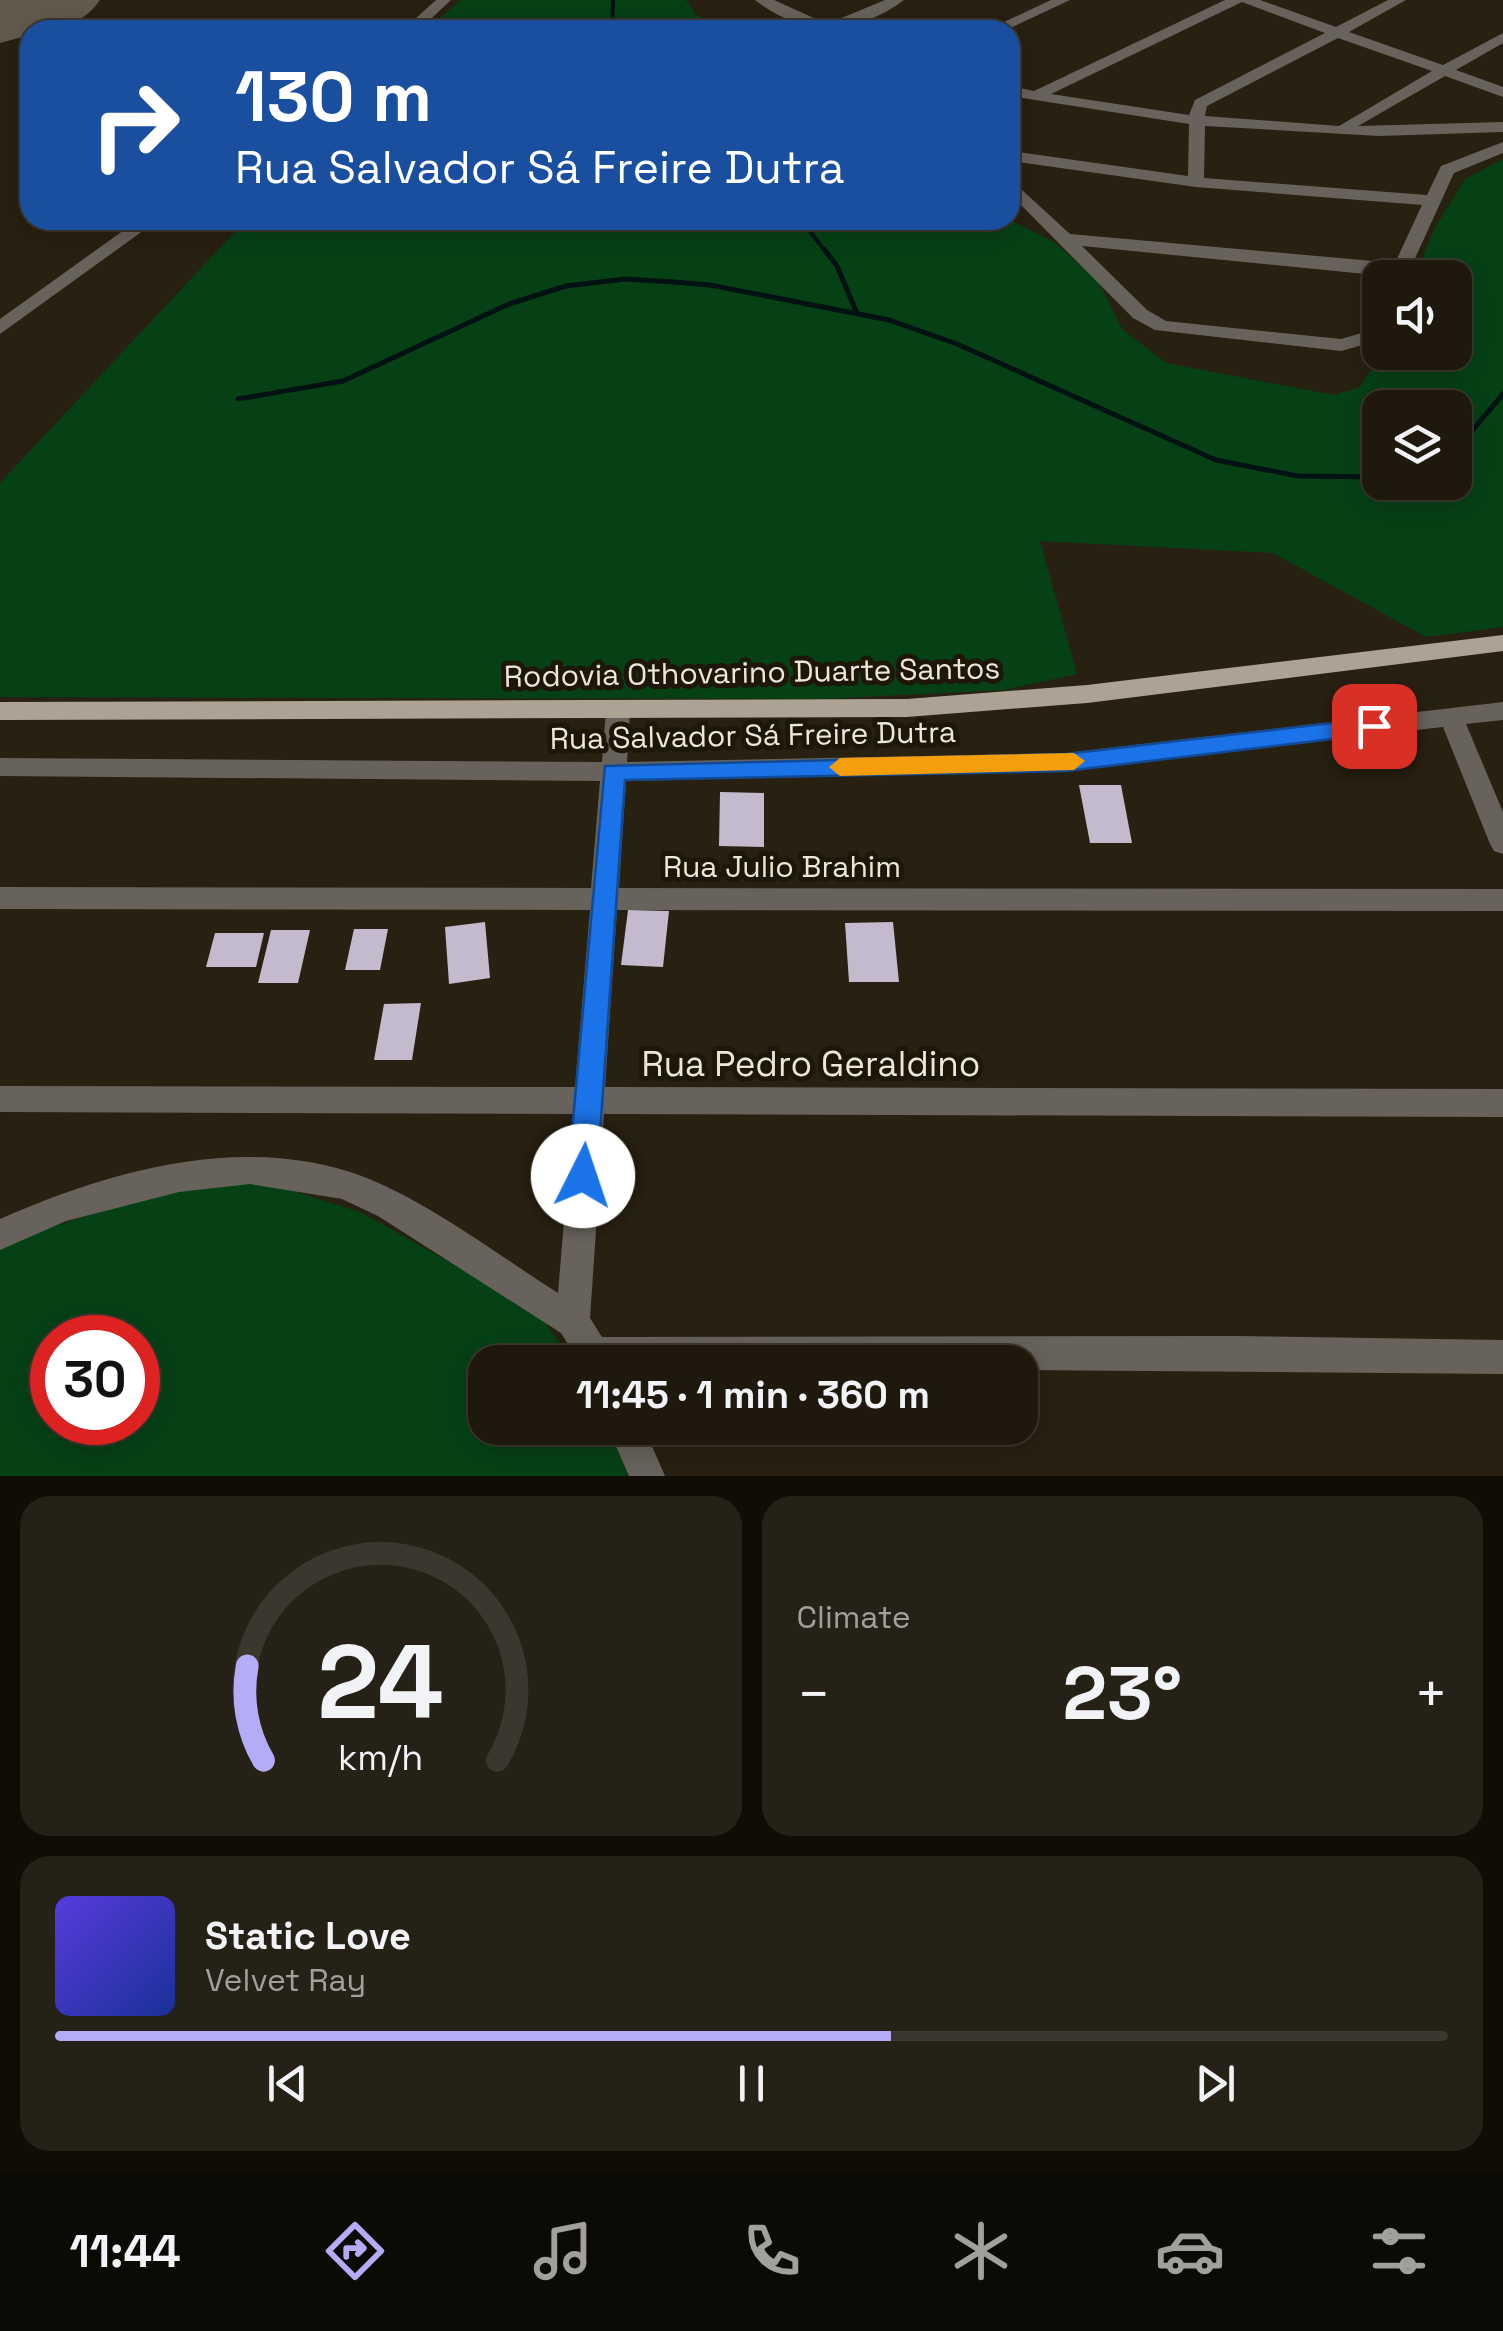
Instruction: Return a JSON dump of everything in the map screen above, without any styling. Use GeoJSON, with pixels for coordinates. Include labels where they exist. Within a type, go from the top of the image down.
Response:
{"type":"FeatureCollection","features":[{"type":"Feature","properties":{"kind":"main road","name":"Rodovia Othovarino Duarte Santos"},"geometry":{"type":"LineString","coordinates":[[0,711],[927,706],[1086,694],[1503,643]]}},
{"type":"Feature","properties":{"kind":"street"},"geometry":{"type":"LineString","coordinates":[[421,20],[444,0]]}},
{"type":"Feature","properties":{"kind":"street"},"geometry":{"type":"LineString","coordinates":[[762,0],[808,20]]}},
{"type":"Feature","properties":{"kind":"street"},"geometry":{"type":"LineString","coordinates":[[849,20],[897,0]]}},
{"type":"Feature","properties":{"kind":"street"},"geometry":{"type":"LineString","coordinates":[[1017,20],[1063,0]]}},
{"type":"Feature","properties":{"kind":"street"},"geometry":{"type":"LineString","coordinates":[[1035,96],[1236,0]]}},
{"type":"Feature","properties":{"kind":"street"},"geometry":{"type":"LineString","coordinates":[[1247,0],[1503,92]]}},
{"type":"Feature","properties":{"kind":"street"},"geometry":{"type":"LineString","coordinates":[[1196,182],[1196,109],[1201,102],[1399,0]]}},
{"type":"Feature","properties":{"kind":"street"},"geometry":{"type":"LineString","coordinates":[[1346,130],[1503,37]]}},
{"type":"Feature","properties":{"kind":"street"},"geometry":{"type":"LineString","coordinates":[[1020,93],[1198,120],[1346,130],[1503,127]]}},
{"type":"Feature","properties":{"kind":"street"},"geometry":{"type":"LineString","coordinates":[[1373,111],[1402,131]]}},
{"type":"Feature","properties":{"kind":"street"},"geometry":{"type":"LineString","coordinates":[[1480,129],[1503,145]]}},
{"type":"Feature","properties":{"kind":"street"},"geometry":{"type":"LineString","coordinates":[[1405,260],[1447,170],[1503,145]]}},
{"type":"Feature","properties":{"kind":"street"},"geometry":{"type":"LineString","coordinates":[[1020,157],[1196,182],[1433,201]]}},
{"type":"Feature","properties":{"kind":"street"},"geometry":{"type":"LineString","coordinates":[[1020,194],[1140,314],[1171,329],[1351,345],[1362,340]]}},
{"type":"Feature","properties":{"kind":"street"},"geometry":{"type":"LineString","coordinates":[[0,328],[135,230]]}},
{"type":"Feature","properties":{"kind":"street"},"geometry":{"type":"LineString","coordinates":[[1065,239],[1362,269]]}},
{"type":"Feature","properties":{"kind":"street"},"geometry":{"type":"LineString","coordinates":[[573,1321],[618,710]]}},
{"type":"Feature","properties":{"kind":"street","name":"Rua Salvador Sá Freire Dutra"},"geometry":{"type":"LineString","coordinates":[[0,767],[614,772],[1066,762],[1503,711]]}},
{"type":"Feature","properties":{"kind":"street"},"geometry":{"type":"LineString","coordinates":[[1451,717],[1503,844]]}},
{"type":"Feature","properties":{"kind":"street","name":"Rua Julio Brahim"},"geometry":{"type":"LineString","coordinates":[[0,898],[1503,900]]}},
{"type":"Feature","properties":{"kind":"street","name":"Rua Pedro Geraldino"},"geometry":{"type":"LineString","coordinates":[[0,1099],[1503,1103]]}},
{"type":"Feature","properties":{"kind":"street"},"geometry":{"type":"LineString","coordinates":[[0,1235],[62,1207],[179,1177],[250,1170],[345,1185],[389,1204],[573,1321],[588,1345]]}},
{"type":"Feature","properties":{"kind":"street"},"geometry":{"type":"LineString","coordinates":[[1038,1358],[1503,1357]]}},
{"type":"Feature","properties":{"kind":"street"},"geometry":{"type":"LineString","coordinates":[[633,1445],[646,1476]]}},
{"type":"Feature","properties":{"kind":"green space"},"geometry":{"type":"Polygon","coordinates":[[[461,0],[686,0],[696,15],[709,20],[438,20],[461,0]]]}},
{"type":"Feature","properties":{"kind":"green space"},"geometry":{"type":"Polygon","coordinates":[[[1503,159],[1503,627],[1426,637],[1273,553],[1040,541],[1077,674],[1004,690],[819,699],[0,697],[0,483],[237,230],[1020,230],[1020,225],[1054,242],[1098,281],[1122,329],[1166,363],[1334,395],[1360,387],[1370,370],[1472,370],[1472,260],[1422,260],[1434,229],[1465,179],[1503,159]]]}},
{"type":"Feature","properties":{"kind":"green space"},"geometry":{"type":"Polygon","coordinates":[[[254,1179],[360,1212],[537,1311],[561,1345],[468,1345],[468,1445],[616,1445],[628,1476],[0,1476],[0,1244],[155,1193],[254,1179]]]}},
{"type":"Feature","properties":{"kind":"building"},"geometry":{"type":"Polygon","coordinates":[[[1079,785],[1121,785],[1132,843],[1090,843],[1079,785]]]}},
{"type":"Feature","properties":{"kind":"building"},"geometry":{"type":"Polygon","coordinates":[[[720,792],[764,793],[764,847],[719,846],[720,792]]]}},
{"type":"Feature","properties":{"kind":"building"},"geometry":{"type":"Polygon","coordinates":[[[628,910],[669,911],[663,967],[621,965],[628,910]]]}},
{"type":"Feature","properties":{"kind":"building"},"geometry":{"type":"Polygon","coordinates":[[[485,922],[490,978],[449,984],[445,927],[485,922]]]}},
{"type":"Feature","properties":{"kind":"building"},"geometry":{"type":"Polygon","coordinates":[[[893,922],[899,982],[849,982],[845,923],[893,922]]]}},
{"type":"Feature","properties":{"kind":"building"},"geometry":{"type":"Polygon","coordinates":[[[354,929],[388,929],[380,970],[345,970],[354,929]]]}},
{"type":"Feature","properties":{"kind":"building"},"geometry":{"type":"Polygon","coordinates":[[[271,930],[310,930],[298,983],[258,983],[271,930]]]}},
{"type":"Feature","properties":{"kind":"building"},"geometry":{"type":"Polygon","coordinates":[[[215,933],[264,933],[256,967],[206,967],[215,933]]]}},
{"type":"Feature","properties":{"kind":"building"},"geometry":{"type":"Polygon","coordinates":[[[421,1003],[412,1060],[374,1060],[384,1004],[421,1003]]]}},
{"type":"Feature","properties":{"kind":"waterway"},"geometry":{"type":"LineString","coordinates":[[612,20],[613,0]]}},
{"type":"Feature","properties":{"kind":"waterway"},"geometry":{"type":"LineString","coordinates":[[809,230],[826,252]]}},
{"type":"Feature","properties":{"kind":"waterway"},"geometry":{"type":"LineString","coordinates":[[824,249],[837,266],[856,311]]}},
{"type":"Feature","properties":{"kind":"waterway"},"geometry":{"type":"LineString","coordinates":[[238,399],[343,381],[509,304],[566,286],[625,279],[674,282],[710,285],[889,320],[957,344],[1216,460],[1298,476],[1362,477]]}},
{"type":"Feature","properties":{"kind":"waterway"},"geometry":{"type":"LineString","coordinates":[[1472,431],[1503,394]]}},
{"type":"Feature","properties":{"kind":"runway"},"geometry":{"type":"LineString","coordinates":[[0,17],[58,0]]}},
{"type":"Feature","properties":{"kind":"slow traffic"},"geometry":{"type":"LineString","coordinates":[[840,767],[1074,761]]}},
{"type":"Feature","properties":{"kind":"route"},"geometry":{"type":"LineString","coordinates":[[583,1176],[614,772],[1066,762],[1374,726]]}}]}
